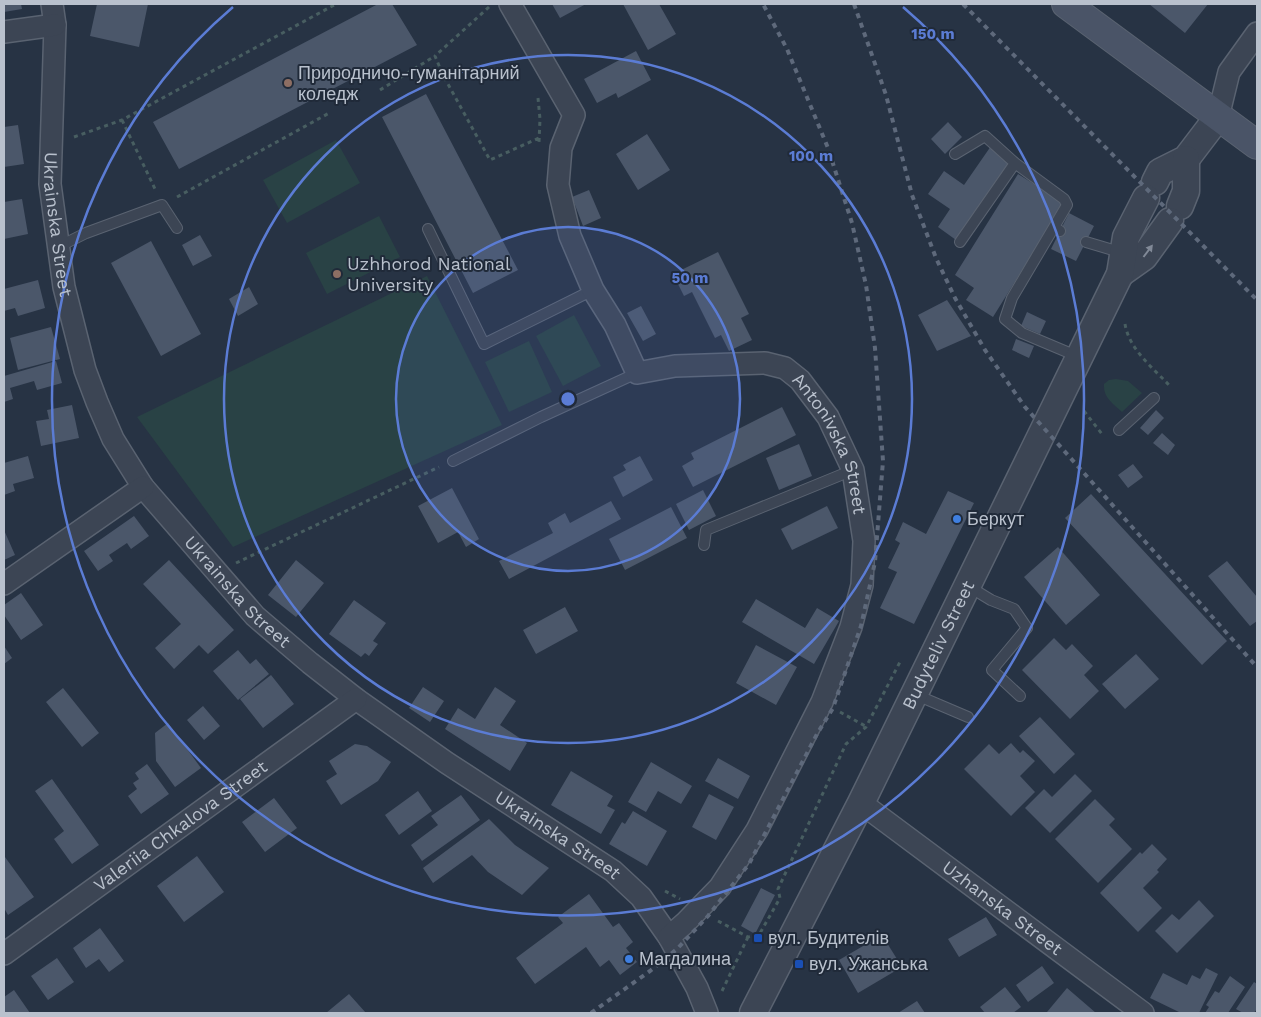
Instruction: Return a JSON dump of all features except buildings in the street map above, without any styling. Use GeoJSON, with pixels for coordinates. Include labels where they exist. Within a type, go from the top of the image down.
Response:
{"type":"FeatureCollection","features":[{"type":"Feature","properties":{"kind":"main road"},"geometry":{"type":"LineString","coordinates":[[1066,4],[1257,145]]}},
{"type":"Feature","properties":{"kind":"street","name":"Ukrainska Street"},"geometry":{"type":"LineString","coordinates":[[52,4],[55,25],[50,184],[64,287],[85,370],[113,439],[143,487],[254,616],[356,699],[447,763],[613,871],[641,898],[669,937],[697,988],[707,1013]]}},
{"type":"Feature","properties":{"kind":"street"},"geometry":{"type":"LineString","coordinates":[[510,4],[574,115],[562,148],[558,185],[570,236],[593,290],[615,325],[636,373]]}},
{"type":"Feature","properties":{"kind":"street"},"geometry":{"type":"LineString","coordinates":[[4,32],[55,25]]}},
{"type":"Feature","properties":{"kind":"street"},"geometry":{"type":"LineString","coordinates":[[1218,117],[1229,72],[1257,33]]}},
{"type":"Feature","properties":{"kind":"street","name":"Budyteliv Street"},"geometry":{"type":"LineString","coordinates":[[753,1013],[861,803],[1080,357],[1122,263],[1126,237],[1150,190],[1160,172],[1186,159],[1218,117]]}},
{"type":"Feature","properties":{"kind":"street","name":"Budyteliv Street"},"geometry":{"type":"LineString","coordinates":[[1122,263],[1144,256],[1175,214],[1186,191],[1186,159]]}},
{"type":"Feature","properties":{"kind":"street","name":"Antonivska Street"},"geometry":{"type":"LineString","coordinates":[[636,373],[675,366],[765,363],[785,368],[800,380],[828,418],[853,470],[864,541],[862,585],[851,627],[822,702],[756,830],[720,887],[669,937]]}},
{"type":"Feature","properties":{"kind":"street"},"geometry":{"type":"LineString","coordinates":[[4,584],[143,487]]}},
{"type":"Feature","properties":{"kind":"street","name":"Valeriia Chkalova Street"},"geometry":{"type":"LineString","coordinates":[[4,954],[356,699]]}},
{"type":"Feature","properties":{"kind":"street","name":"Uzhanska Street"},"geometry":{"type":"LineString","coordinates":[[861,803],[1143,1013]]}},
{"type":"Feature","properties":{"kind":"lane"},"geometry":{"type":"LineString","coordinates":[[955,154],[985,136],[1015,163],[1064,199],[1067,205],[1057,229],[1012,298],[1005,319],[1022,333],[1080,357]]}},
{"type":"Feature","properties":{"kind":"lane"},"geometry":{"type":"LineString","coordinates":[[960,242],[1015,163]]}},
{"type":"Feature","properties":{"kind":"lane"},"geometry":{"type":"LineString","coordinates":[[58,247],[86,233],[162,205],[177,228]]}},
{"type":"Feature","properties":{"kind":"lane"},"geometry":{"type":"LineString","coordinates":[[428,229],[484,344],[593,290]]}},
{"type":"Feature","properties":{"kind":"lane"},"geometry":{"type":"LineString","coordinates":[[1086,242],[1122,263]]}},
{"type":"Feature","properties":{"kind":"lane"},"geometry":{"type":"LineString","coordinates":[[453,461],[540,417],[636,373]]}},
{"type":"Feature","properties":{"kind":"lane"},"geometry":{"type":"LineString","coordinates":[[1119,430],[1154,398]]}},
{"type":"Feature","properties":{"kind":"lane"},"geometry":{"type":"LineString","coordinates":[[704,545],[706,530],[853,470]]}},
{"type":"Feature","properties":{"kind":"lane"},"geometry":{"type":"LineString","coordinates":[[967,586],[991,600],[1014,609],[1027,628],[992,670],[1020,696]]}},
{"type":"Feature","properties":{"kind":"lane"},"geometry":{"type":"LineString","coordinates":[[914,694],[968,717]]}},
{"type":"Feature","properties":{"kind":"path"},"geometry":{"type":"LineString","coordinates":[[51,140],[72,138],[122,120],[336,4]]}},
{"type":"Feature","properties":{"kind":"path"},"geometry":{"type":"LineString","coordinates":[[380,90],[435,56],[486,10]]}},
{"type":"Feature","properties":{"kind":"path"},"geometry":{"type":"LineString","coordinates":[[435,56],[443,75],[490,160],[539,138]]}},
{"type":"Feature","properties":{"kind":"path"},"geometry":{"type":"LineString","coordinates":[[122,120],[162,205],[331,112]]}},
{"type":"Feature","properties":{"kind":"path"},"geometry":{"type":"LineString","coordinates":[[1125,324],[1127,334],[1134,348],[1169,385]]}},
{"type":"Feature","properties":{"kind":"path"},"geometry":{"type":"LineString","coordinates":[[1084,412],[1107,440]]}},
{"type":"Feature","properties":{"kind":"path"},"geometry":{"type":"LineString","coordinates":[[216,572],[453,461]]}},
{"type":"Feature","properties":{"kind":"path"},"geometry":{"type":"LineString","coordinates":[[727,980],[748,937],[759,935],[780,898],[778,889],[846,744],[866,727],[906,652]]}},
{"type":"Feature","properties":{"kind":"path"},"geometry":{"type":"LineString","coordinates":[[822,702],[891,741]]}},
{"type":"Feature","properties":{"kind":"green space"},"geometry":{"type":"Polygon","coordinates":[[[336,140],[360,183],[287,223],[263,180],[336,140]]]}},
{"type":"Feature","properties":{"kind":"green space"},"geometry":{"type":"Polygon","coordinates":[[[379,216],[400,257],[327,294],[306,253],[379,216]]]}},
{"type":"Feature","properties":{"kind":"green space"},"geometry":{"type":"Polygon","coordinates":[[[427,276],[502,425],[233,547],[137,417],[427,276]]]}},
{"type":"Feature","properties":{"kind":"green space"},"geometry":{"type":"Polygon","coordinates":[[[574,315],[601,366],[563,386],[536,336],[574,315]]]}},
{"type":"Feature","properties":{"kind":"green space"},"geometry":{"type":"Polygon","coordinates":[[[529,341],[552,392],[509,412],[485,362],[529,341]]]}},
{"type":"Feature","properties":{"kind":"green space"},"geometry":{"type":"Polygon","coordinates":[[[1109,380],[1128,381],[1142,393],[1122,412],[1109,400],[1104,389],[1104,384],[1109,380]]]}},
{"type":"Feature","properties":{"kind":"railway"},"geometry":{"type":"LineString","coordinates":[[591,1013],[650,971],[677,949],[708,916],[749,864],[817,734],[833,708],[861,626],[875,562],[883,461],[875,348],[866,285],[852,223],[828,148],[787,49],[763,4]]}},
{"type":"Feature","properties":{"kind":"railway"},"geometry":{"type":"LineString","coordinates":[[854,4],[886,95],[912,195],[936,258],[955,298],[985,350],[1025,407],[1257,667]]}},
{"type":"Feature","properties":{"kind":"railway"},"geometry":{"type":"LineString","coordinates":[[963,4],[1257,300]]}},
{"type":"Feature","properties":{"kind":"place","name":"Природничо-гуманітарний коледж"},"geometry":{"type":"Point","coordinates":[288,83]}},
{"type":"Feature","properties":{"kind":"place","name":"Uzhhorod National University"},"geometry":{"type":"Point","coordinates":[337,274]}},
{"type":"Feature","properties":{"kind":"place","name":"Беркут"},"geometry":{"type":"Point","coordinates":[957,519]}},
{"type":"Feature","properties":{"kind":"place","name":"вул. Будителів"},"geometry":{"type":"Point","coordinates":[758,938]}},
{"type":"Feature","properties":{"kind":"place","name":"Магдалина"},"geometry":{"type":"Point","coordinates":[629,959]}},
{"type":"Feature","properties":{"kind":"place","name":"вул. Ужанська"},"geometry":{"type":"Point","coordinates":[799,964]}}]}
